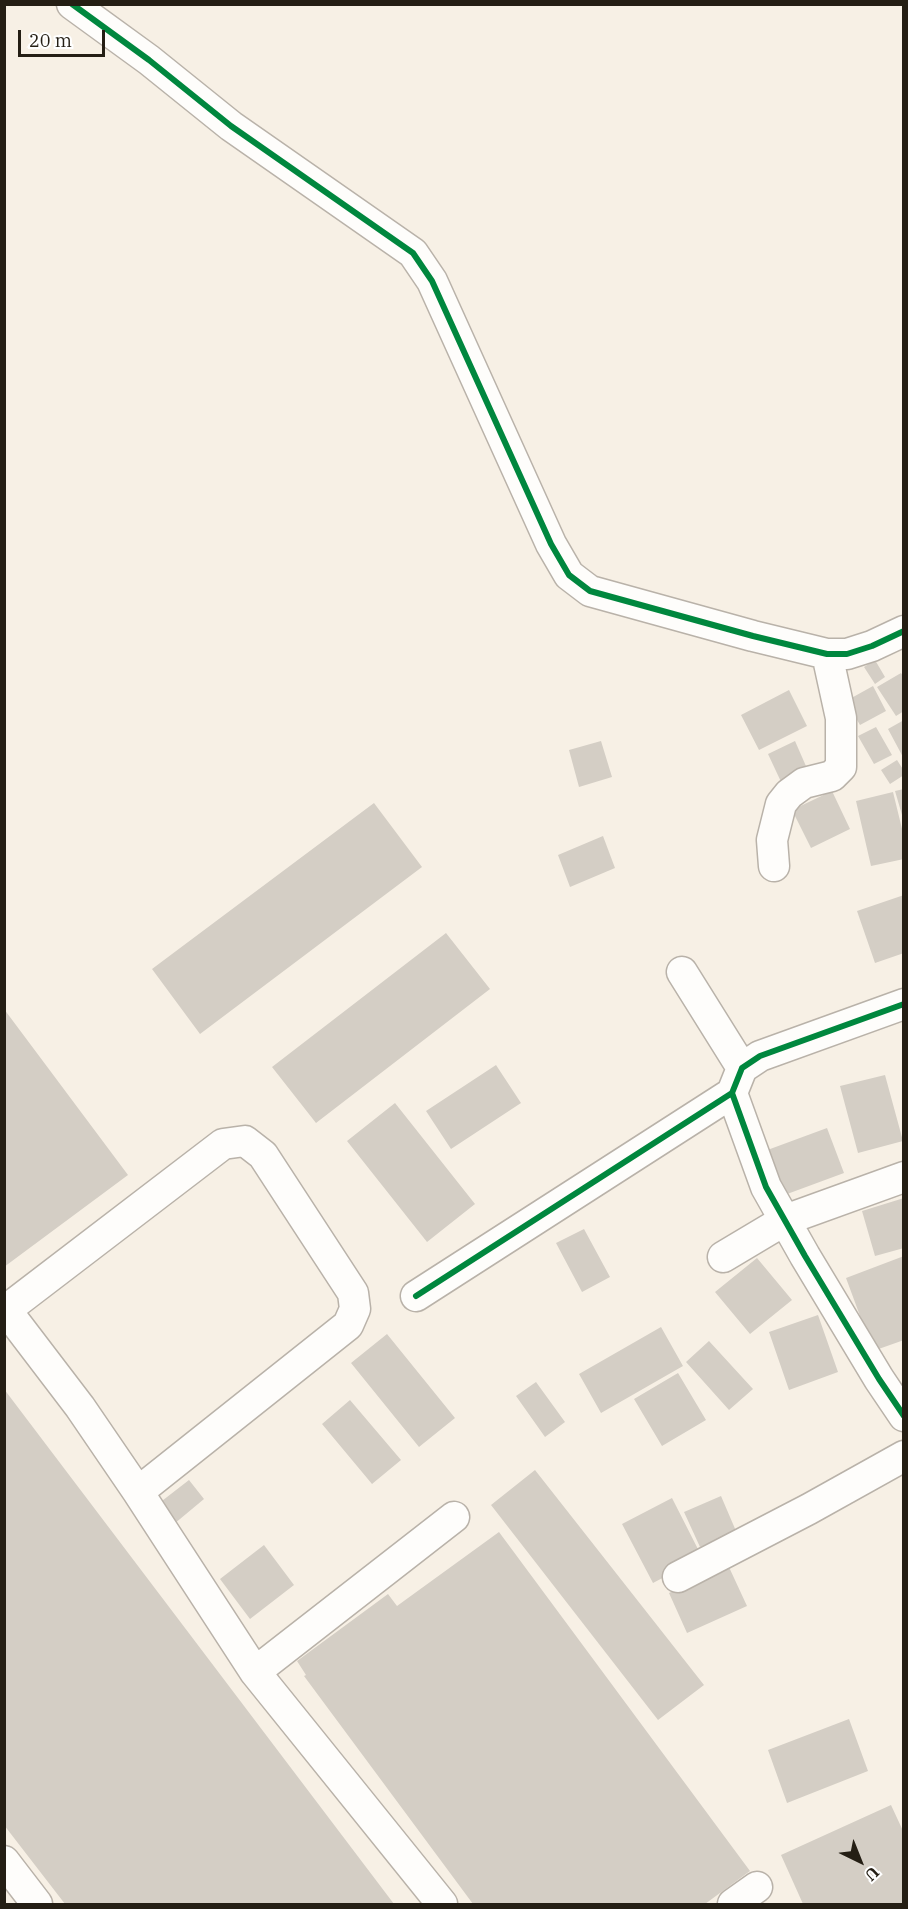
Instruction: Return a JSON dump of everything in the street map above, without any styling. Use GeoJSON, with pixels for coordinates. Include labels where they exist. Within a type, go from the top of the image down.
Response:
{"type":"FeatureCollection","features":[{"type":"Feature","properties":{"kind":"street"},"geometry":{"type":"LineString","coordinates":[[72,4],[149,60],[231,126],[413,253],[432,281],[551,544],[569,575],[590,591],[827,654],[848,654],[872,646],[903,630]]}},
{"type":"Feature","properties":{"kind":"street"},"geometry":{"type":"LineString","coordinates":[[774,866],[772,840],[781,804],[789,794],[804,783],[832,776],[841,767],[840,718],[827,654]]}},
{"type":"Feature","properties":{"kind":"street"},"geometry":{"type":"LineString","coordinates":[[682,972],[737,1081],[766,1187],[903,1416]]}},
{"type":"Feature","properties":{"kind":"street"},"geometry":{"type":"LineString","coordinates":[[416,1296],[737,1081],[760,1056],[903,1004]]}},
{"type":"Feature","properties":{"kind":"street"},"geometry":{"type":"LineString","coordinates":[[138,1492],[348,1325],[355,1309],[353,1293],[263,1155],[245,1141],[223,1144],[5,1310],[80,1407],[255,1672],[442,1905]]}},
{"type":"Feature","properties":{"kind":"street"},"geometry":{"type":"LineString","coordinates":[[723,1257],[785,1220],[903,1177]]}},
{"type":"Feature","properties":{"kind":"street"},"geometry":{"type":"LineString","coordinates":[[678,1577],[809,1509],[903,1456]]}},
{"type":"Feature","properties":{"kind":"street"},"geometry":{"type":"LineString","coordinates":[[255,1672],[454,1517]]}},
{"type":"Feature","properties":{"kind":"street"},"geometry":{"type":"LineString","coordinates":[[4,1862],[37,1905]]}},
{"type":"Feature","properties":{"kind":"street"},"geometry":{"type":"LineString","coordinates":[[733,1905],[757,1887]]}},
{"type":"Feature","properties":{"kind":"building"},"geometry":{"type":"Polygon","coordinates":[[[875,660],[885,677],[875,684],[864,667],[875,660]]]}},
{"type":"Feature","properties":{"kind":"building"},"geometry":{"type":"Polygon","coordinates":[[[901,673],[904,678],[904,711],[896,716],[877,687],[901,673]]]}},
{"type":"Feature","properties":{"kind":"building"},"geometry":{"type":"Polygon","coordinates":[[[873,686],[886,711],[860,725],[846,701],[873,686]]]}},
{"type":"Feature","properties":{"kind":"building"},"geometry":{"type":"Polygon","coordinates":[[[789,690],[807,726],[759,750],[741,715],[789,690]]]}},
{"type":"Feature","properties":{"kind":"building"},"geometry":{"type":"Polygon","coordinates":[[[904,720],[904,759],[888,729],[904,720]]]}},
{"type":"Feature","properties":{"kind":"building"},"geometry":{"type":"Polygon","coordinates":[[[876,727],[892,755],[874,764],[858,736],[876,727]]]}},
{"type":"Feature","properties":{"kind":"building"},"geometry":{"type":"Polygon","coordinates":[[[601,741],[612,777],[579,787],[569,750],[601,741]]]}},
{"type":"Feature","properties":{"kind":"building"},"geometry":{"type":"Polygon","coordinates":[[[795,741],[809,773],[783,786],[768,754],[795,741]]]}},
{"type":"Feature","properties":{"kind":"building"},"geometry":{"type":"Polygon","coordinates":[[[897,760],[904,775],[890,784],[881,770],[897,760]]]}},
{"type":"Feature","properties":{"kind":"building"},"geometry":{"type":"Polygon","coordinates":[[[904,789],[904,814],[902,815],[895,791],[904,789]]]}},
{"type":"Feature","properties":{"kind":"building"},"geometry":{"type":"Polygon","coordinates":[[[832,791],[850,829],[811,848],[792,810],[832,791]]]}},
{"type":"Feature","properties":{"kind":"building"},"geometry":{"type":"Polygon","coordinates":[[[893,792],[904,837],[904,859],[871,866],[856,801],[893,792]]]}},
{"type":"Feature","properties":{"kind":"building"},"geometry":{"type":"Polygon","coordinates":[[[374,803],[422,867],[200,1034],[152,969],[374,803]]]}},
{"type":"Feature","properties":{"kind":"building"},"geometry":{"type":"Polygon","coordinates":[[[603,836],[615,868],[570,887],[558,855],[603,836]]]}},
{"type":"Feature","properties":{"kind":"building"},"geometry":{"type":"Polygon","coordinates":[[[904,895],[904,953],[875,963],[857,911],[904,895]]]}},
{"type":"Feature","properties":{"kind":"building"},"geometry":{"type":"Polygon","coordinates":[[[446,933],[490,989],[316,1123],[272,1067],[446,933]]]}},
{"type":"Feature","properties":{"kind":"building"},"geometry":{"type":"Polygon","coordinates":[[[4,1009],[128,1175],[4,1267],[4,1009]]]}},
{"type":"Feature","properties":{"kind":"building"},"geometry":{"type":"Polygon","coordinates":[[[496,1065],[521,1103],[451,1149],[426,1111],[496,1065]]]}},
{"type":"Feature","properties":{"kind":"building"},"geometry":{"type":"Polygon","coordinates":[[[885,1075],[903,1141],[858,1153],[840,1086],[885,1075]]]}},
{"type":"Feature","properties":{"kind":"building"},"geometry":{"type":"Polygon","coordinates":[[[395,1103],[475,1204],[427,1242],[347,1141],[395,1103]]]}},
{"type":"Feature","properties":{"kind":"building"},"geometry":{"type":"Polygon","coordinates":[[[827,1128],[844,1173],[779,1197],[762,1152],[827,1128]]]}},
{"type":"Feature","properties":{"kind":"building"},"geometry":{"type":"Polygon","coordinates":[[[904,1198],[904,1248],[875,1256],[862,1211],[904,1198]]]}},
{"type":"Feature","properties":{"kind":"building"},"geometry":{"type":"Polygon","coordinates":[[[584,1229],[610,1277],[582,1292],[556,1243],[584,1229]]]}},
{"type":"Feature","properties":{"kind":"building"},"geometry":{"type":"Polygon","coordinates":[[[904,1256],[904,1340],[873,1351],[846,1278],[904,1256]]]}},
{"type":"Feature","properties":{"kind":"building"},"geometry":{"type":"Polygon","coordinates":[[[757,1258],[792,1300],[750,1334],[715,1292],[757,1258]]]}},
{"type":"Feature","properties":{"kind":"building"},"geometry":{"type":"Polygon","coordinates":[[[818,1315],[838,1372],[789,1390],[769,1332],[818,1315]]]}},
{"type":"Feature","properties":{"kind":"building"},"geometry":{"type":"Polygon","coordinates":[[[661,1327],[683,1366],[601,1413],[579,1374],[661,1327]]]}},
{"type":"Feature","properties":{"kind":"building"},"geometry":{"type":"Polygon","coordinates":[[[387,1334],[455,1418],[419,1447],[351,1363],[387,1334]]]}},
{"type":"Feature","properties":{"kind":"building"},"geometry":{"type":"Polygon","coordinates":[[[709,1341],[753,1389],[729,1410],[686,1362],[709,1341]]]}},
{"type":"Feature","properties":{"kind":"building"},"geometry":{"type":"Polygon","coordinates":[[[678,1373],[706,1420],[662,1446],[634,1399],[678,1373]]]}},
{"type":"Feature","properties":{"kind":"building"},"geometry":{"type":"Polygon","coordinates":[[[536,1382],[565,1422],[545,1437],[516,1396],[536,1382]]]}},
{"type":"Feature","properties":{"kind":"building"},"geometry":{"type":"Polygon","coordinates":[[[4,1389],[394,1904],[65,1904],[4,1825],[4,1389]]]}},
{"type":"Feature","properties":{"kind":"building"},"geometry":{"type":"Polygon","coordinates":[[[350,1400],[401,1460],[372,1484],[322,1424],[350,1400]]]}},
{"type":"Feature","properties":{"kind":"building"},"geometry":{"type":"Polygon","coordinates":[[[535,1470],[704,1685],[658,1720],[491,1505],[535,1470]]]}},
{"type":"Feature","properties":{"kind":"building"},"geometry":{"type":"Polygon","coordinates":[[[189,1480],[204,1499],[174,1524],[158,1504],[189,1480]]]}},
{"type":"Feature","properties":{"kind":"building"},"geometry":{"type":"Polygon","coordinates":[[[721,1496],[736,1531],[700,1547],[684,1512],[721,1496]]]}},
{"type":"Feature","properties":{"kind":"building"},"geometry":{"type":"Polygon","coordinates":[[[672,1498],[702,1557],[653,1583],[622,1524],[672,1498]]]}},
{"type":"Feature","properties":{"kind":"building"},"geometry":{"type":"Polygon","coordinates":[[[499,1532],[750,1871],[705,1904],[473,1904],[304,1676],[306,1675],[297,1661],[388,1594],[397,1606],[499,1532]]]}},
{"type":"Feature","properties":{"kind":"building"},"geometry":{"type":"Polygon","coordinates":[[[264,1545],[294,1585],[250,1619],[220,1579],[264,1545]]]}},
{"type":"Feature","properties":{"kind":"building"},"geometry":{"type":"Polygon","coordinates":[[[728,1565],[747,1606],[687,1633],[669,1593],[728,1565]]]}},
{"type":"Feature","properties":{"kind":"building"},"geometry":{"type":"Polygon","coordinates":[[[849,1719],[868,1771],[787,1803],[768,1750],[849,1719]]]}},
{"type":"Feature","properties":{"kind":"building"},"geometry":{"type":"Polygon","coordinates":[[[891,1805],[904,1833],[904,1904],[803,1904],[781,1855],[891,1805]]]}},
{"type":"Feature","properties":{"kind":"cycle path"},"geometry":{"type":"LineString","coordinates":[[72,4],[149,60],[231,126],[413,253],[432,281],[551,544],[569,575],[590,591],[827,654],[847,654],[872,646],[904,631]]}},
{"type":"Feature","properties":{"kind":"cycle path"},"geometry":{"type":"LineString","coordinates":[[904,1004],[760,1056],[742,1068],[732,1093],[766,1187],[879,1379],[904,1416]]}},
{"type":"Feature","properties":{"kind":"cycle path"},"geometry":{"type":"LineString","coordinates":[[416,1296],[732,1093]]}}]}
